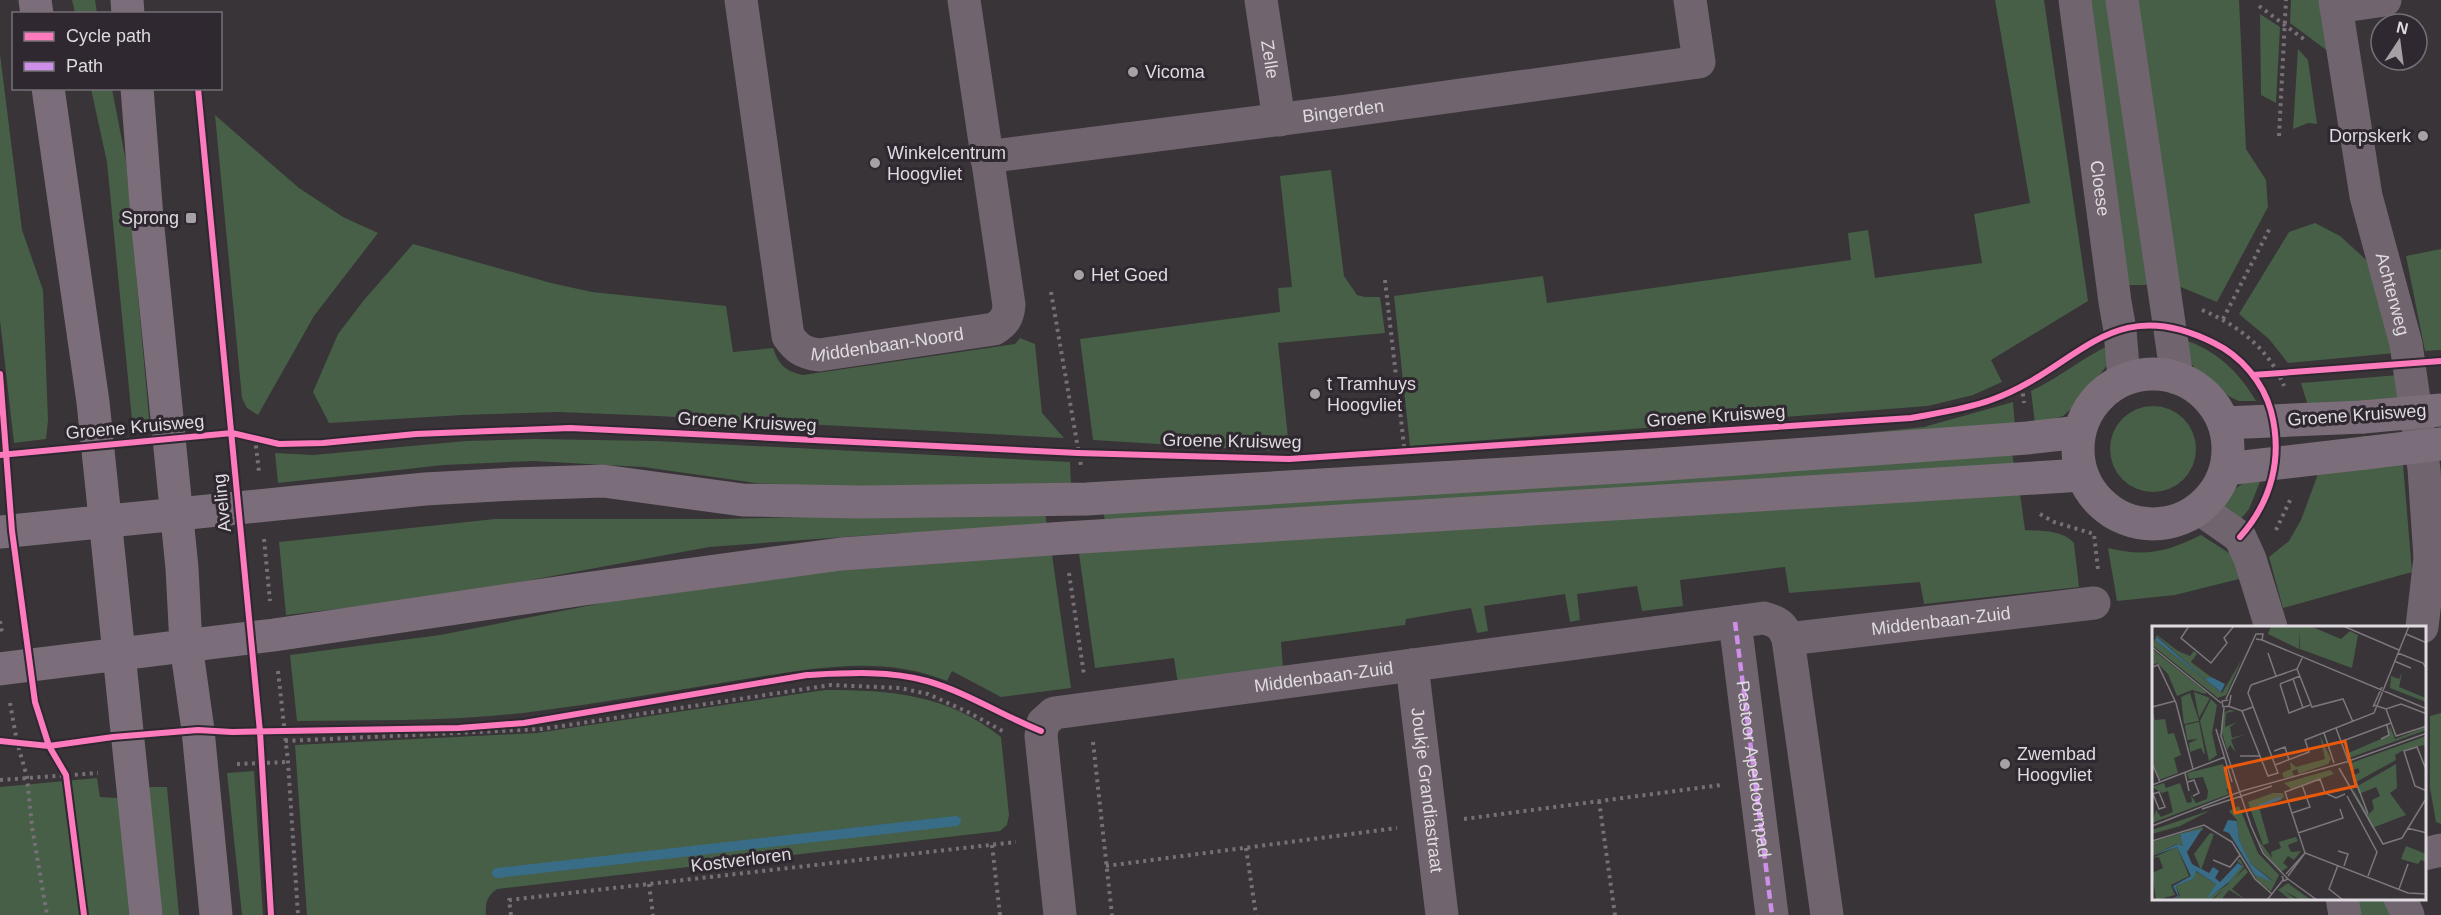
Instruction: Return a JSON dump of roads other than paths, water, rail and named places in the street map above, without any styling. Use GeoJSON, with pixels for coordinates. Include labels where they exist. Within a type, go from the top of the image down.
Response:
{"type":"FeatureCollection","features":[{"type":"Feature","properties":{"kind":"main road"},"geometry":{"type":"LineString","coordinates":[[48,90],[93,402],[146,915]]}},
{"type":"Feature","properties":{"kind":"main road"},"geometry":{"type":"LineString","coordinates":[[136,90],[177,514],[186,645],[198,730],[216,915]]}},
{"type":"Feature","properties":{"kind":"main road"},"geometry":{"type":"LineString","coordinates":[[2151,374],[2177,378],[2206,395],[2218,411],[2224,423],[2229,446],[2226,469],[2216,491],[2200,508],[2188,516],[2161,524],[2133,521],[2119,516],[2097,500],[2082,475],[2078,454],[2083,420],[2104,392],[2124,379],[2151,374]]}},
{"type":"Feature","properties":{"kind":"main road","name":"Groene Kruisweg"},"geometry":{"type":"LineString","coordinates":[[2224,423],[2363,417],[2441,410]]}},
{"type":"Feature","properties":{"kind":"main road"},"geometry":{"type":"LineString","coordinates":[[0,532],[425,489],[603,481],[743,500],[871,502],[1087,499],[1665,465],[2080,432]]}},
{"type":"Feature","properties":{"kind":"main road","name":"Groene Kruisweg"},"geometry":{"type":"LineString","coordinates":[[2226,469],[2441,444]]}},
{"type":"Feature","properties":{"kind":"main road"},"geometry":{"type":"LineString","coordinates":[[3,669],[274,635],[840,554],[2082,475]]}},
{"type":"Feature","properties":{"kind":"street","name":"Middenbaan-Noord"},"geometry":{"type":"LineString","coordinates":[[741,0],[788,336],[796,347],[806,353],[819,355],[994,329],[1004,323],[1008,315],[1009,305],[964,0]]}},
{"type":"Feature","properties":{"kind":"street","name":"Zelle"},"geometry":{"type":"LineString","coordinates":[[1261,0],[1279,120]]}},
{"type":"Feature","properties":{"kind":"street","name":"Bingerden"},"geometry":{"type":"LineString","coordinates":[[986,157],[1279,120],[1699,62],[1690,0]]}},
{"type":"Feature","properties":{"kind":"street","name":"Cloese"},"geometry":{"type":"LineString","coordinates":[[2075,0],[2120,330],[2124,379]]}},
{"type":"Feature","properties":{"kind":"street"},"geometry":{"type":"LineString","coordinates":[[2122,0],[2177,378]]}},
{"type":"Feature","properties":{"kind":"street"},"geometry":{"type":"LineString","coordinates":[[2335,3],[2385,0]]}},
{"type":"Feature","properties":{"kind":"street","name":"Achterweg"},"geometry":{"type":"LineString","coordinates":[[2335,3],[2366,196],[2406,344],[2424,469],[2430,558],[2422,626]]}},
{"type":"Feature","properties":{"kind":"street"},"geometry":{"type":"LineString","coordinates":[[2200,508],[2241,537],[2271,626]]}},
{"type":"Feature","properties":{"kind":"street","name":"Middenbaan-Zuid"},"geometry":{"type":"LineString","coordinates":[[1060,915],[1041,736],[1047,718],[1054,713],[1764,618],[1777,621],[1784,627],[1788,639],[2096,588]]}},
{"type":"Feature","properties":{"kind":"street","name":"Pastoor Apeldoornpad"},"geometry":{"type":"LineString","coordinates":[[1735,622],[1772,915]]}},
{"type":"Feature","properties":{"kind":"street"},"geometry":{"type":"LineString","coordinates":[[1788,639],[1827,915]]}},
{"type":"Feature","properties":{"kind":"street","name":"Joukje Grandiastraat"},"geometry":{"type":"LineString","coordinates":[[1412,665],[1442,915]]}},
{"type":"Feature","properties":{"kind":"street"},"geometry":{"type":"LineString","coordinates":[[2426,854],[2441,850]]}},
{"type":"Feature","properties":{"kind":"street"},"geometry":{"type":"LineString","coordinates":[[2342,900],[2345,915]]}},
{"type":"Feature","properties":{"kind":"street"},"geometry":{"type":"LineString","coordinates":[[2401,900],[2408,915]]}},
{"type":"Feature","properties":{"kind":"street"},"geometry":{"type":"LineString","coordinates":[[2424,900],[2425,915]]}},
{"type":"Feature","properties":{"kind":"waterway"},"geometry":{"type":"LineString","coordinates":[[497,873],[956,821]]}},
{"type":"Feature","properties":{"kind":"place","name":"Vicoma"},"geometry":{"type":"Point","coordinates":[1133,72]}},
{"type":"Feature","properties":{"kind":"place","name":"Dorpskerk"},"geometry":{"type":"Point","coordinates":[2423,136]}},
{"type":"Feature","properties":{"kind":"place","name":"Winkelcentrum Hoogvliet"},"geometry":{"type":"Point","coordinates":[875,163]}},
{"type":"Feature","properties":{"kind":"place","name":"Sprong"},"geometry":{"type":"Point","coordinates":[191,218]}},
{"type":"Feature","properties":{"kind":"place","name":"Het Goed"},"geometry":{"type":"Point","coordinates":[1079,275]}},
{"type":"Feature","properties":{"kind":"place","name":"t Tramhuys Hoogvliet"},"geometry":{"type":"Point","coordinates":[1315,394]}},
{"type":"Feature","properties":{"kind":"place","name":"Zwembad Hoogvliet"},"geometry":{"type":"Point","coordinates":[2005,764]}}]}
